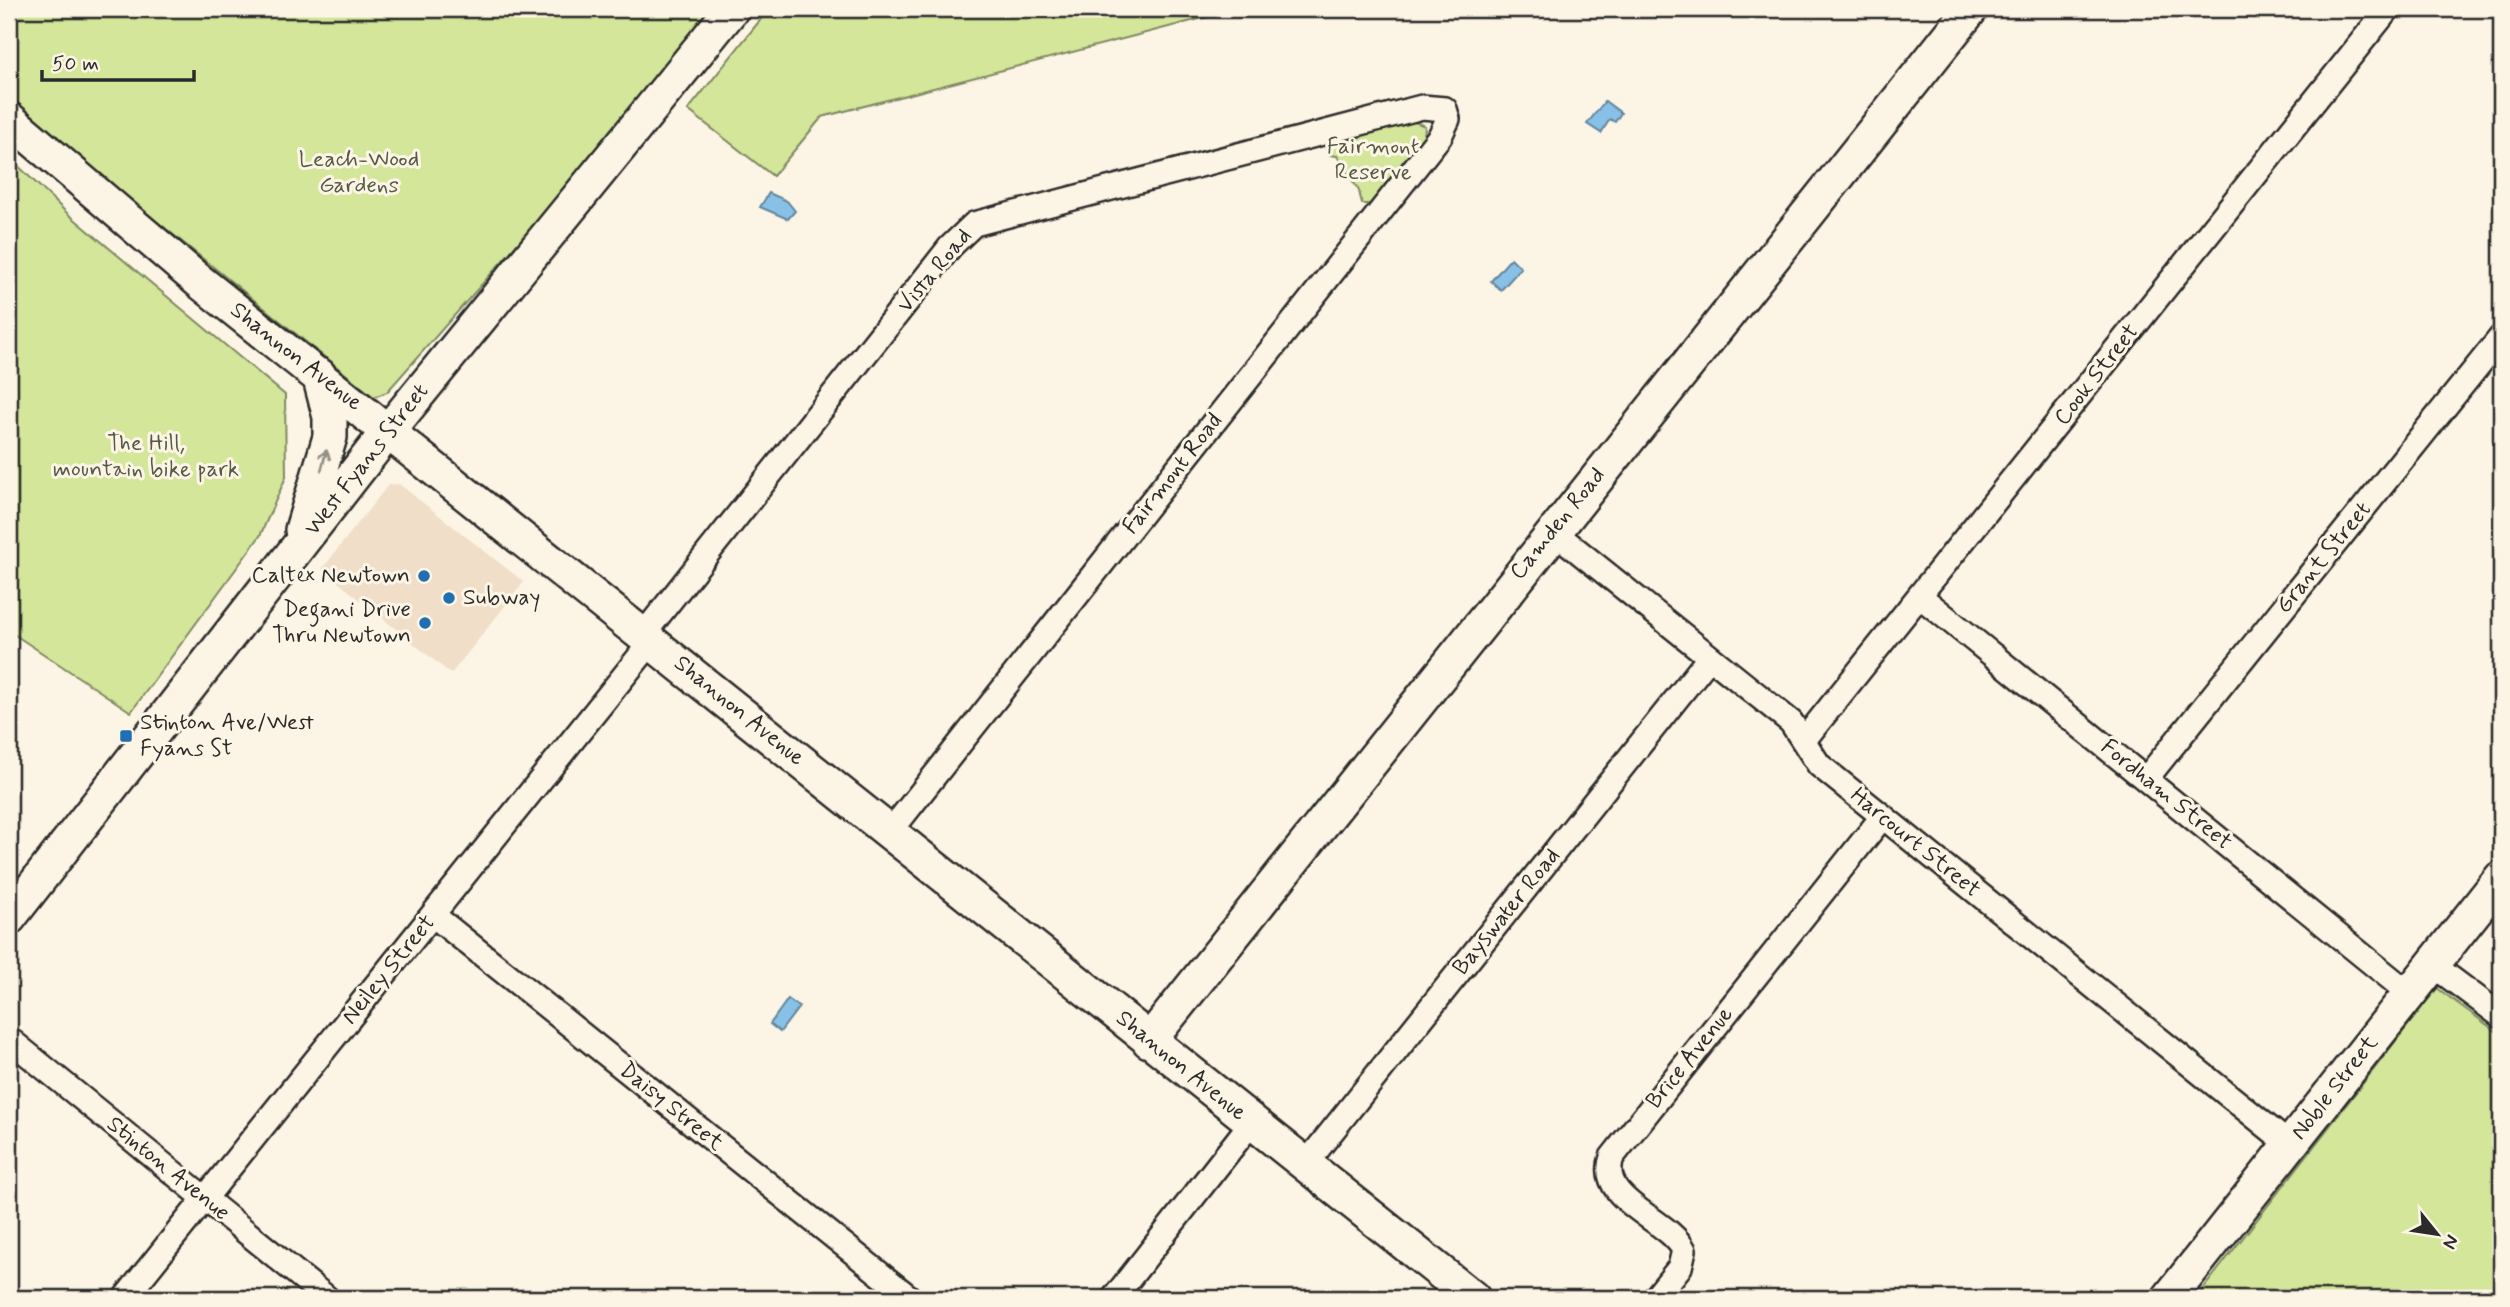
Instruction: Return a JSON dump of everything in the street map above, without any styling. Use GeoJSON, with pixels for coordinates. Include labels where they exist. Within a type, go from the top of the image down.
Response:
{"type":"FeatureCollection","features":[{"type":"Feature","properties":{"kind":"main road","name":"West Fyans Street"},"geometry":{"type":"LineString","coordinates":[[9,918],[389,430],[732,9]]}},
{"type":"Feature","properties":{"kind":"main road","name":"Camden Road"},"geometry":{"type":"LineString","coordinates":[[1149,1041],[1971,9]]}},
{"type":"Feature","properties":{"kind":"main road","name":"Shannon Avenue"},"geometry":{"type":"LineString","coordinates":[[9,119],[199,281],[1473,1298]]}},
{"type":"Feature","properties":{"kind":"main road"},"geometry":{"type":"LineString","coordinates":[[296,549],[330,437],[330,417],[319,375]]}},
{"type":"Feature","properties":{"kind":"main road","name":"Noble Street"},"geometry":{"type":"LineString","coordinates":[[2169,1298],[2501,878]]}},
{"type":"Feature","properties":{"kind":"street","name":"Cook Street"},"geometry":{"type":"LineString","coordinates":[[1804,740],[1921,597],[2388,9]]}},
{"type":"Feature","properties":{"kind":"street","name":"Vista Road"},"geometry":{"type":"LineString","coordinates":[[647,638],[950,247],[974,224],[1422,107],[1436,106],[1447,111]]}},
{"type":"Feature","properties":{"kind":"street","name":"Fairmont Road"},"geometry":{"type":"LineString","coordinates":[[890,832],[1440,136],[1448,121],[1447,111]]}},
{"type":"Feature","properties":{"kind":"street","name":"Grant Street"},"geometry":{"type":"LineString","coordinates":[[2146,779],[2501,337]]}},
{"type":"Feature","properties":{"kind":"street","name":"Harcourt Street"},"geometry":{"type":"LineString","coordinates":[[1553,531],[1790,721],[1819,765],[2290,1145]]}},
{"type":"Feature","properties":{"kind":"street","name":"Fordham Street"},"geometry":{"type":"LineString","coordinates":[[1921,597],[2410,994]]}},
{"type":"Feature","properties":{"kind":"street","name":"Neiley Street"},"geometry":{"type":"LineString","coordinates":[[125,1298],[433,915],[647,638]]}},
{"type":"Feature","properties":{"kind":"street","name":"Bayswater Road"},"geometry":{"type":"LineString","coordinates":[[1305,1165],[1709,658]]}},
{"type":"Feature","properties":{"kind":"street","name":"Brice Avenue"},"geometry":{"type":"LineString","coordinates":[[1655,1298],[1680,1267],[1684,1250],[1675,1237],[1615,1185],[1609,1169],[1612,1157],[1883,816]]}},
{"type":"Feature","properties":{"kind":"street","name":"Daisy Street"},"geometry":{"type":"LineString","coordinates":[[433,915],[910,1298]]}},
{"type":"Feature","properties":{"kind":"street"},"geometry":{"type":"LineString","coordinates":[[2433,965],[2501,1016]]}},
{"type":"Feature","properties":{"kind":"street","name":"Stinton Avenue"},"geometry":{"type":"LineString","coordinates":[[9,1039],[327,1298]]}},
{"type":"Feature","properties":{"kind":"street"},"geometry":{"type":"LineString","coordinates":[[1114,1298],[1251,1122]]}},
{"type":"Feature","properties":{"kind":"shaded area"},"geometry":{"type":"Polygon","coordinates":[[[399,484],[524,582],[451,674],[322,569],[388,485],[399,484]]]}},
{"type":"Feature","properties":{"kind":"green space","name":"Leach-Wood Gardens"},"geometry":{"type":"Polygon","coordinates":[[[9,9],[716,9],[666,75],[387,392],[374,397],[9,102],[9,9]]]}},
{"type":"Feature","properties":{"kind":"green space"},"geometry":{"type":"Polygon","coordinates":[[[769,9],[1238,9],[822,117],[773,176],[688,110],[769,9]]]}},
{"type":"Feature","properties":{"kind":"green space","name":"Fairmont Reserve"},"geometry":{"type":"Polygon","coordinates":[[[1412,121],[1425,126],[1424,139],[1373,204],[1362,204],[1359,191],[1337,156],[1330,155],[1326,149],[1332,142],[1412,121]]]}},
{"type":"Feature","properties":{"kind":"green space","name":"The Hill, mountain bike park"},"geometry":{"type":"Polygon","coordinates":[[[9,157],[66,212],[285,395],[286,477],[260,536],[131,712],[9,631],[9,157]]]}},
{"type":"Feature","properties":{"kind":"green space"},"geometry":{"type":"Polygon","coordinates":[[[2437,988],[2501,1035],[2501,1298],[2196,1298],[2437,988]]]}},
{"type":"Feature","properties":{"kind":"water"},"geometry":{"type":"Polygon","coordinates":[[[1605,101],[1621,113],[1615,122],[1610,119],[1601,133],[1587,124],[1605,101]]]}},
{"type":"Feature","properties":{"kind":"water"},"geometry":{"type":"Polygon","coordinates":[[[769,193],[787,201],[795,211],[788,219],[760,207],[769,193]]]}},
{"type":"Feature","properties":{"kind":"water"},"geometry":{"type":"Polygon","coordinates":[[[1511,258],[1521,268],[1501,290],[1491,281],[1511,258]]]}},
{"type":"Feature","properties":{"kind":"water"},"geometry":{"type":"Polygon","coordinates":[[[788,999],[799,1007],[780,1032],[770,1024],[788,999]]]}},
{"type":"Feature","properties":{"kind":"place","name":"Caltex Newtown"},"geometry":{"type":"Point","coordinates":[424,576]}},
{"type":"Feature","properties":{"kind":"place","name":"Subway"},"geometry":{"type":"Point","coordinates":[449,598]}},
{"type":"Feature","properties":{"kind":"place","name":"Degani Drive Thru Newtown"},"geometry":{"type":"Point","coordinates":[425,623]}},
{"type":"Feature","properties":{"kind":"place","name":"Stinton Ave/West Fyans St"},"geometry":{"type":"Point","coordinates":[126,736]}}]}
